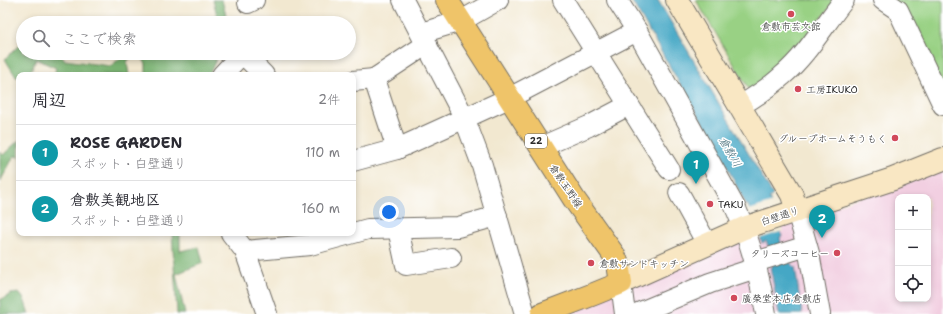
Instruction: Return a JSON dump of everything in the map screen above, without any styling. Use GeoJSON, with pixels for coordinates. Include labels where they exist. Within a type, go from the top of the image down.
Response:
{"type":"FeatureCollection","features":[{"type":"Feature","properties":{"kind":"main road","name":"倉敷玉野線"},"geometry":{"type":"LineString","coordinates":[[447,0],[574,199],[614,254],[618,264],[621,283]]}},
{"type":"Feature","properties":{"kind":"main road"},"geometry":{"type":"LineString","coordinates":[[542,314],[621,283]]}},
{"type":"Feature","properties":{"kind":"street"},"geometry":{"type":"LineString","coordinates":[[403,0],[464,117],[482,165],[525,314]]}},
{"type":"Feature","properties":{"kind":"street"},"geometry":{"type":"LineString","coordinates":[[356,81],[374,79],[424,39],[461,21],[498,0]]}},
{"type":"Feature","properties":{"kind":"street"},"geometry":{"type":"LineString","coordinates":[[563,0],[669,169]]}},
{"type":"Feature","properties":{"kind":"street"},"geometry":{"type":"LineString","coordinates":[[617,0],[637,31],[736,209],[749,226],[767,260],[766,314]]}},
{"type":"Feature","properties":{"kind":"street"},"geometry":{"type":"LineString","coordinates":[[677,0],[792,195],[787,214],[807,246],[820,314]]}},
{"type":"Feature","properties":{"kind":"street"},"geometry":{"type":"LineString","coordinates":[[740,106],[762,93],[783,76],[809,46],[844,0]]}},
{"type":"Feature","properties":{"kind":"street"},"geometry":{"type":"LineString","coordinates":[[883,0],[898,10],[943,104]]}},
{"type":"Feature","properties":{"kind":"street"},"geometry":{"type":"LineString","coordinates":[[356,160],[397,149],[464,117],[509,98],[637,31]]}},
{"type":"Feature","properties":{"kind":"street"},"geometry":{"type":"LineString","coordinates":[[225,72],[236,60]]}},
{"type":"Feature","properties":{"kind":"street"},"geometry":{"type":"LineString","coordinates":[[249,60],[261,72]]}},
{"type":"Feature","properties":{"kind":"street"},"geometry":{"type":"LineString","coordinates":[[374,79],[397,149]]}},
{"type":"Feature","properties":{"kind":"street"},"geometry":{"type":"LineString","coordinates":[[541,147],[589,126],[628,105]]}},
{"type":"Feature","properties":{"kind":"street","name":"白壁通り"},"geometry":{"type":"LineString","coordinates":[[621,283],[749,226],[893,179],[943,159]]}},
{"type":"Feature","properties":{"kind":"street"},"geometry":{"type":"LineString","coordinates":[[679,193],[707,244]]}},
{"type":"Feature","properties":{"kind":"street"},"geometry":{"type":"LineString","coordinates":[[356,232],[368,229],[458,227],[497,216]]}},
{"type":"Feature","properties":{"kind":"street"},"geometry":{"type":"LineString","coordinates":[[398,228],[406,266],[451,258]]}},
{"type":"Feature","properties":{"kind":"street"},"geometry":{"type":"LineString","coordinates":[[233,236],[245,251],[267,314]]}},
{"type":"Feature","properties":{"kind":"street"},"geometry":{"type":"LineString","coordinates":[[245,251],[310,245],[342,236]]}},
{"type":"Feature","properties":{"kind":"street"},"geometry":{"type":"LineString","coordinates":[[636,314],[767,260],[807,246]]}},
{"type":"Feature","properties":{"kind":"street"},"geometry":{"type":"LineString","coordinates":[[621,283],[625,314]]}},
{"type":"Feature","properties":{"kind":"shaded area"},"geometry":{"type":"Polygon","coordinates":[[[943,168],[943,314],[561,314],[734,242],[943,168]]]}},
{"type":"Feature","properties":{"kind":"green space"},"geometry":{"type":"Polygon","coordinates":[[[213,0],[222,0],[226,16],[217,16],[213,0]]]}},
{"type":"Feature","properties":{"kind":"green space"},"geometry":{"type":"Polygon","coordinates":[[[696,0],[834,0],[826,13],[767,81],[751,93],[696,0]]]}},
{"type":"Feature","properties":{"kind":"green space"},"geometry":{"type":"Polygon","coordinates":[[[893,0],[943,0],[943,94],[893,0]]]}},
{"type":"Feature","properties":{"kind":"green space"},"geometry":{"type":"Polygon","coordinates":[[[16,48],[16,60],[36,60],[30,72],[16,72],[16,77],[5,59],[16,48]]]}},
{"type":"Feature","properties":{"kind":"green space"},"geometry":{"type":"Polygon","coordinates":[[[38,60],[65,60],[111,66],[118,60],[129,60],[127,62],[129,72],[55,72],[56,68],[38,60]]]}},
{"type":"Feature","properties":{"kind":"green space"},"geometry":{"type":"Polygon","coordinates":[[[143,60],[216,60],[210,72],[146,72],[146,64],[143,60]]]}},
{"type":"Feature","properties":{"kind":"green space"},"geometry":{"type":"Polygon","coordinates":[[[16,143],[16,156],[14,156],[0,182],[0,152],[3,155],[16,143]]]}},
{"type":"Feature","properties":{"kind":"green space"},"geometry":{"type":"Polygon","coordinates":[[[172,236],[180,236],[180,251],[199,247],[203,263],[176,274],[185,314],[177,314],[172,236]]]}},
{"type":"Feature","properties":{"kind":"green space"},"geometry":{"type":"Polygon","coordinates":[[[19,293],[24,299],[29,314],[0,314],[0,300],[11,294],[19,293]]]}},
{"type":"Feature","properties":{"kind":"water","name":"倉敷川"},"geometry":{"type":"Polygon","coordinates":[[[631,0],[658,0],[773,195],[769,198],[782,236],[780,237],[784,254],[788,261],[795,267],[802,314],[779,314],[771,271],[773,263],[766,241],[762,243],[748,205],[746,205],[720,153],[631,0]]]}},
{"type":"Feature","properties":{"kind":"pier"},"geometry":{"type":"Polygon","coordinates":[[[773,202],[783,231],[758,239],[749,210],[773,202]]]}},
{"type":"Feature","properties":{"kind":"place","name":"倉敷市芸文館"},"geometry":{"type":"Point","coordinates":[791,14]}},
{"type":"Feature","properties":{"kind":"place","name":"工房IKUKO"},"geometry":{"type":"Point","coordinates":[798,89]}},
{"type":"Feature","properties":{"kind":"place","name":"グループホームそうもく"},"geometry":{"type":"Point","coordinates":[895,138]}},
{"type":"Feature","properties":{"kind":"place","name":"ROSE GARDEN"},"geometry":{"type":"Point","coordinates":[696,184]}},
{"type":"Feature","properties":{"kind":"place","name":"TAKU"},"geometry":{"type":"Point","coordinates":[710,204]}},
{"type":"Feature","properties":{"kind":"place","name":"倉敷美観地区"},"geometry":{"type":"Point","coordinates":[822,238]}},
{"type":"Feature","properties":{"kind":"place","name":"タリーズコーヒー"},"geometry":{"type":"Point","coordinates":[837,253]}},
{"type":"Feature","properties":{"kind":"place","name":"倉敷サンドキッチン"},"geometry":{"type":"Point","coordinates":[591,263]}},
{"type":"Feature","properties":{"kind":"place","name":"廣榮堂本店倉敷店"},"geometry":{"type":"Point","coordinates":[734,298]}}]}
